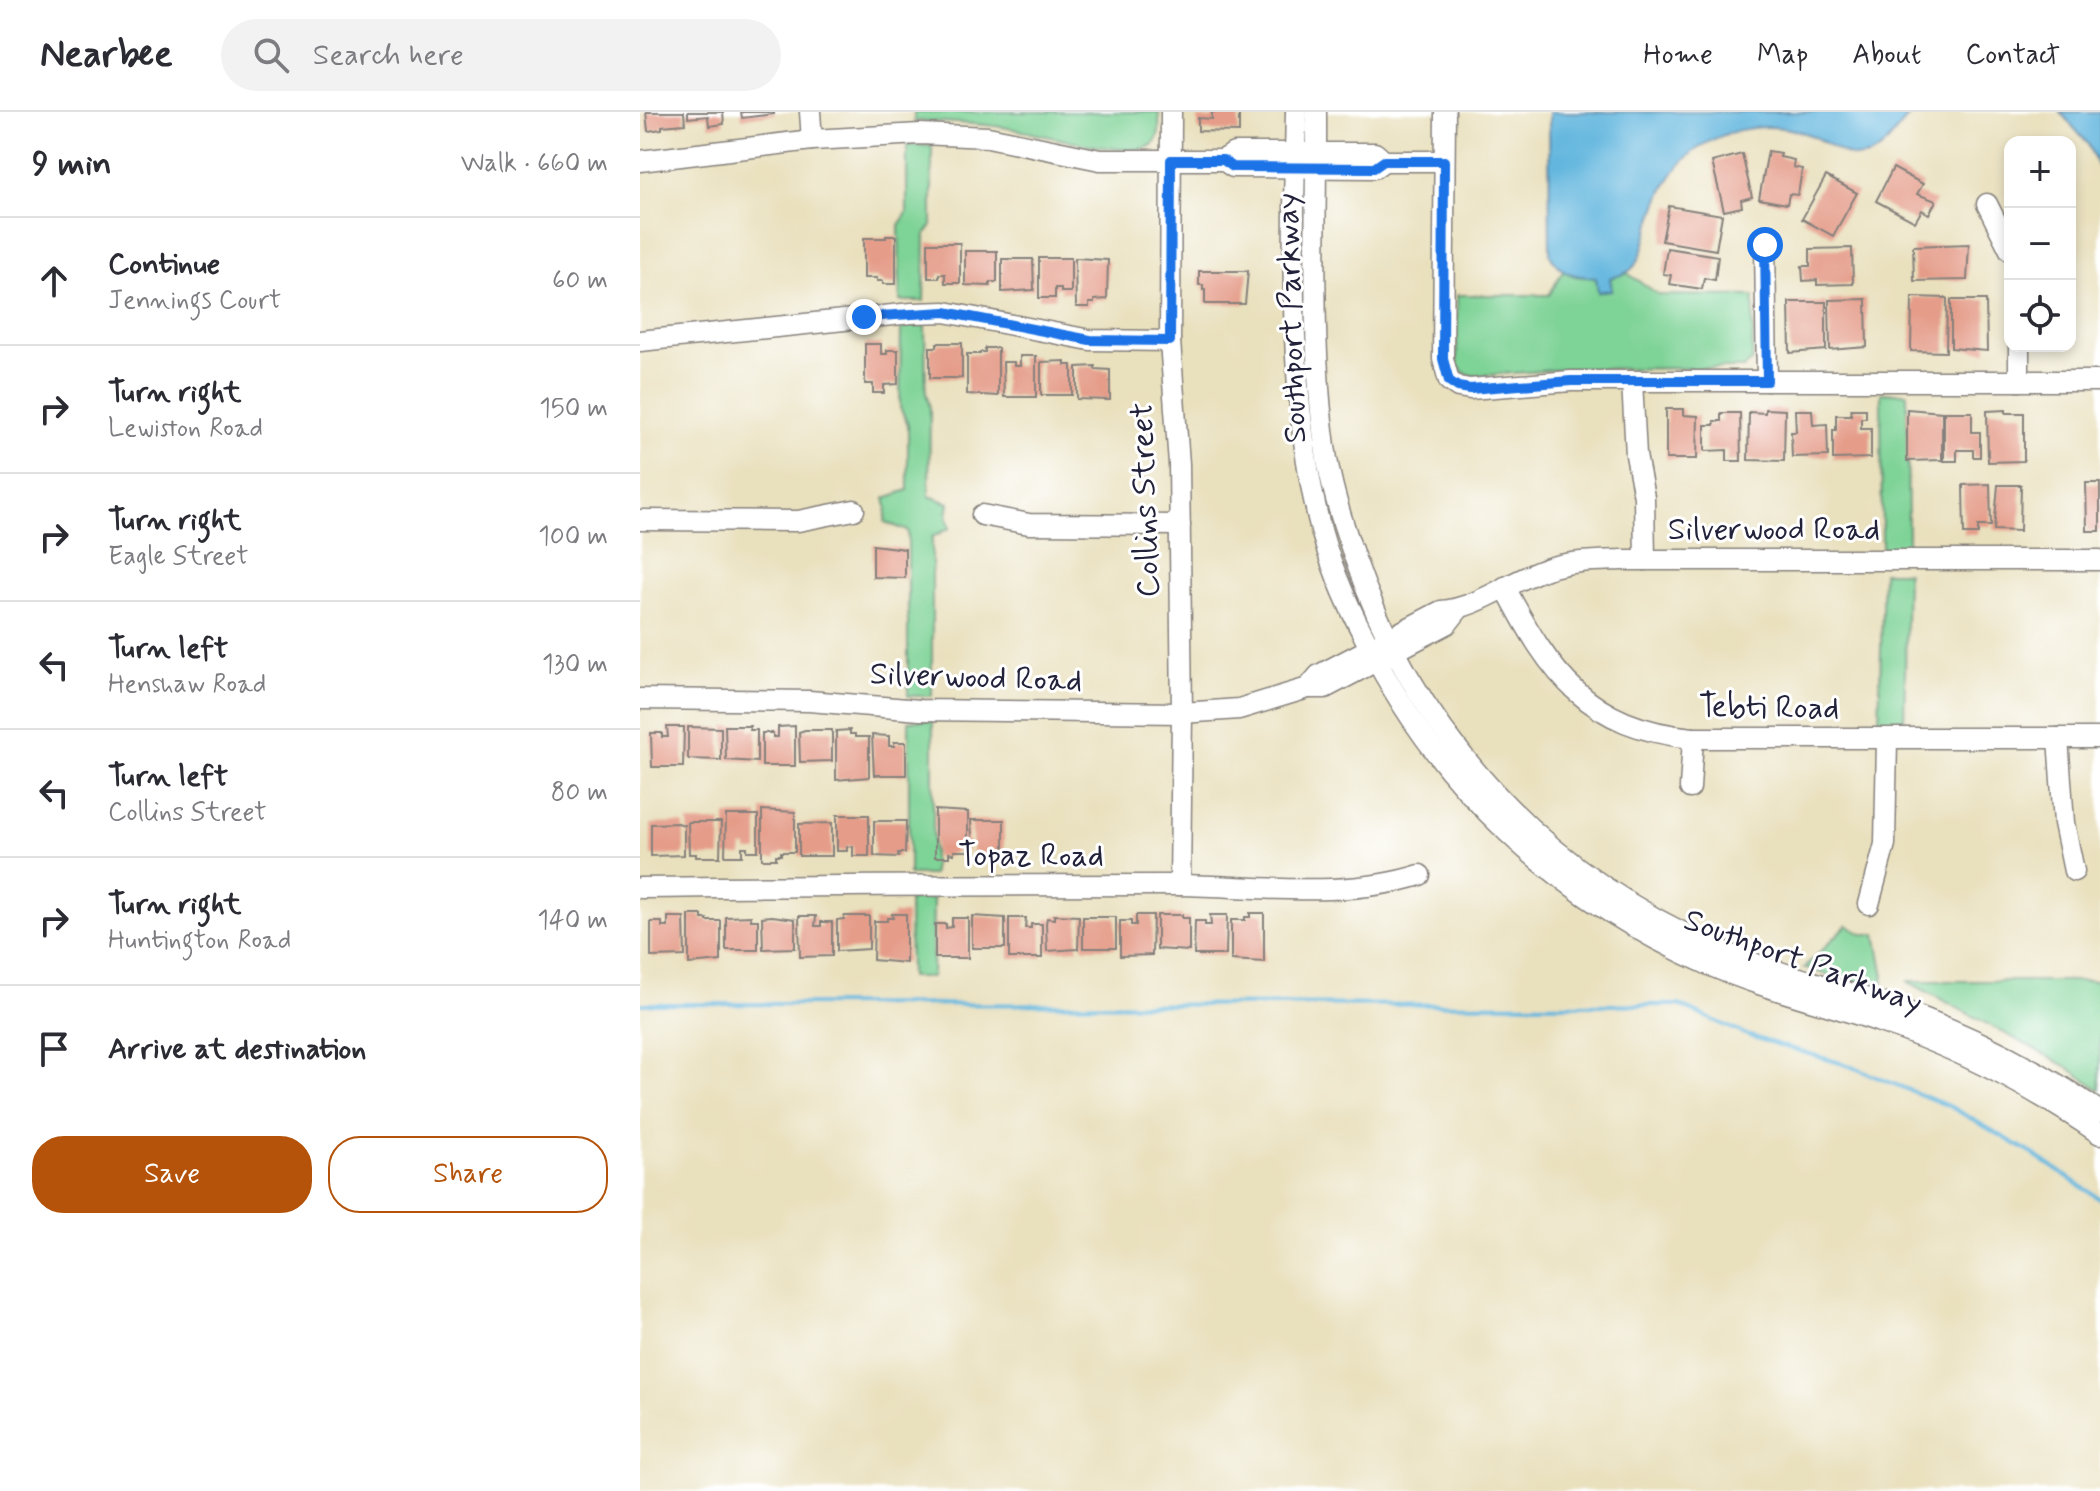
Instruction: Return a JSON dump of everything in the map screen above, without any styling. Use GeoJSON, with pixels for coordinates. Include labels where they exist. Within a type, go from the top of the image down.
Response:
{"type":"FeatureCollection","features":[{"type":"Feature","properties":{"kind":"street"},"geometry":{"type":"LineString","coordinates":[[810,112],[812,140]]}},
{"type":"Feature","properties":{"kind":"street","name":"Collins Street"},"geometry":{"type":"LineString","coordinates":[[1171,112],[1170,341],[1180,525],[1180,885]]}},
{"type":"Feature","properties":{"kind":"street","name":"Southport Parkway"},"geometry":{"type":"LineString","coordinates":[[1296,112],[1296,379],[1305,452],[1319,521],[1342,588],[1382,650],[1464,761],[1510,810],[1558,853],[1611,892],[1671,927],[1772,969],[1884,1004],[1957,1031],[2022,1063],[2100,1112]]}},
{"type":"Feature","properties":{"kind":"street","name":"Southport Parkway"},"geometry":{"type":"LineString","coordinates":[[1316,112],[1317,379],[1325,451],[1340,515],[1374,612],[1382,650],[1413,724],[1450,773],[1497,823],[1547,867],[1601,907],[1663,943],[1710,965],[1950,1048],[2013,1079],[2100,1134]]}},
{"type":"Feature","properties":{"kind":"street"},"geometry":{"type":"LineString","coordinates":[[1445,112],[1443,359],[1449,381],[1458,387],[1470,389],[1571,381],[2100,381]]}},
{"type":"Feature","properties":{"kind":"street"},"geometry":{"type":"LineString","coordinates":[[640,161],[812,140],[952,134],[1014,141],[1100,160],[1223,160],[1234,153],[1374,168],[1384,161],[1444,161]]}},
{"type":"Feature","properties":{"kind":"street"},"geometry":{"type":"LineString","coordinates":[[1987,204],[2004,238]]}},
{"type":"Feature","properties":{"kind":"street"},"geometry":{"type":"LineString","coordinates":[[1765,245],[1767,381]]}},
{"type":"Feature","properties":{"kind":"street"},"geometry":{"type":"LineString","coordinates":[[640,341],[945,312],[1090,340],[1170,341]]}},
{"type":"Feature","properties":{"kind":"street"},"geometry":{"type":"LineString","coordinates":[[2019,352],[2019,381]]}},
{"type":"Feature","properties":{"kind":"street"},"geometry":{"type":"LineString","coordinates":[[1632,381],[1636,455],[1644,497],[1645,560]]}},
{"type":"Feature","properties":{"kind":"street"},"geometry":{"type":"LineString","coordinates":[[640,520],[798,521],[854,510]]}},
{"type":"Feature","properties":{"kind":"street"},"geometry":{"type":"LineString","coordinates":[[982,515],[1029,524],[1180,525]]}},
{"type":"Feature","properties":{"kind":"street","name":"Silverwood Road"},"geometry":{"type":"LineString","coordinates":[[640,699],[809,701],[920,710],[1182,713],[1239,709],[1308,688],[1325,688],[1382,650],[1447,624],[1458,610],[1546,569],[1577,562],[2100,560]]}},
{"type":"Feature","properties":{"kind":"street","name":"Tebti Road"},"geometry":{"type":"LineString","coordinates":[[1505,587],[1533,641],[1551,666],[1576,691],[1619,720],[1649,731],[1693,738],[2100,738]]}},
{"type":"Feature","properties":{"kind":"street"},"geometry":{"type":"LineString","coordinates":[[1690,788],[1693,738]]}},
{"type":"Feature","properties":{"kind":"street"},"geometry":{"type":"LineString","coordinates":[[2058,738],[2064,823],[2074,871]]}},
{"type":"Feature","properties":{"kind":"street"},"geometry":{"type":"LineString","coordinates":[[1869,904],[1885,844],[1887,740]]}},
{"type":"Feature","properties":{"kind":"street","name":"Topaz Road"},"geometry":{"type":"LineString","coordinates":[[640,888],[1180,885],[1357,888],[1392,884],[1420,875]]}},
{"type":"Feature","properties":{"kind":"green space"},"geometry":{"type":"Polygon","coordinates":[[[914,112],[1159,112],[1159,131],[1150,146],[1121,149],[1002,127],[914,121],[914,112]]]}},
{"type":"Feature","properties":{"kind":"green space"},"geometry":{"type":"Polygon","coordinates":[[[907,145],[932,146],[932,225],[925,235],[924,301],[900,301],[899,225],[907,213],[907,145]]]}},
{"type":"Feature","properties":{"kind":"green space"},"geometry":{"type":"Polygon","coordinates":[[[1563,271],[1575,276],[1596,278],[1599,292],[1610,277],[1627,273],[1659,295],[1754,296],[1752,362],[1743,368],[1567,369],[1474,376],[1464,373],[1457,365],[1457,295],[1549,295],[1563,271]]]}},
{"type":"Feature","properties":{"kind":"green space"},"geometry":{"type":"Polygon","coordinates":[[[901,326],[925,326],[926,393],[930,408],[929,496],[949,503],[947,516],[950,528],[932,537],[932,696],[908,696],[908,531],[885,522],[885,498],[908,490],[908,424],[900,408],[901,326]]]}},
{"type":"Feature","properties":{"kind":"green space"},"geometry":{"type":"Polygon","coordinates":[[[1881,393],[1907,393],[1908,548],[1882,548],[1881,393]]]}},
{"type":"Feature","properties":{"kind":"green space"},"geometry":{"type":"Polygon","coordinates":[[[1883,572],[1907,572],[1904,726],[1879,726],[1883,572]]]}},
{"type":"Feature","properties":{"kind":"green space"},"geometry":{"type":"Polygon","coordinates":[[[933,720],[933,875],[909,875],[909,721],[933,720]]]}},
{"type":"Feature","properties":{"kind":"green space"},"geometry":{"type":"Polygon","coordinates":[[[909,899],[933,899],[932,977],[910,977],[909,899]]]}},
{"type":"Feature","properties":{"kind":"green space"},"geometry":{"type":"Polygon","coordinates":[[[1847,925],[1862,934],[1876,934],[1884,976],[1881,990],[1804,968],[1847,925]]]}},
{"type":"Feature","properties":{"kind":"green space"},"geometry":{"type":"Polygon","coordinates":[[[1907,981],[2100,981],[2100,1090],[2066,1066],[1907,981]]]}},
{"type":"Feature","properties":{"kind":"water"},"geometry":{"type":"Polygon","coordinates":[[[1549,112],[1914,112],[1877,152],[1863,157],[1847,155],[1810,135],[1783,128],[1742,130],[1703,145],[1683,162],[1668,182],[1636,264],[1628,272],[1610,278],[1612,290],[1598,292],[1596,278],[1563,270],[1550,254],[1549,112]]]}},
{"type":"Feature","properties":{"kind":"water"},"geometry":{"type":"Polygon","coordinates":[[[2060,112],[2100,112],[2100,173],[2088,144],[2060,112]]]}},
{"type":"Feature","properties":{"kind":"building"},"geometry":{"type":"Polygon","coordinates":[[[646,112],[684,112],[685,124],[648,131],[646,112]]]}},
{"type":"Feature","properties":{"kind":"building"},"geometry":{"type":"Polygon","coordinates":[[[688,112],[723,112],[724,124],[709,126],[708,116],[688,118],[688,112]]]}},
{"type":"Feature","properties":{"kind":"building"},"geometry":{"type":"Polygon","coordinates":[[[741,112],[774,112],[774,114],[742,118],[741,112]]]}},
{"type":"Feature","properties":{"kind":"building"},"geometry":{"type":"Polygon","coordinates":[[[1212,112],[1239,112],[1239,132],[1198,131],[1198,118],[1212,119],[1212,112]]]}},
{"type":"Feature","properties":{"kind":"building"},"geometry":{"type":"Polygon","coordinates":[[[1768,151],[1781,153],[1780,157],[1794,160],[1793,167],[1802,169],[1798,195],[1789,194],[1787,204],[1759,199],[1768,151]]]}},
{"type":"Feature","properties":{"kind":"building"},"geometry":{"type":"Polygon","coordinates":[[[1742,154],[1752,197],[1741,200],[1742,207],[1724,211],[1712,162],[1742,154]]]}},
{"type":"Feature","properties":{"kind":"building"},"geometry":{"type":"Polygon","coordinates":[[[1893,168],[1923,184],[1917,194],[1936,201],[1929,214],[1922,210],[1915,222],[1876,201],[1893,168]]]}},
{"type":"Feature","properties":{"kind":"building"},"geometry":{"type":"Polygon","coordinates":[[[1826,176],[1857,193],[1833,236],[1802,219],[1826,176]]]}},
{"type":"Feature","properties":{"kind":"building"},"geometry":{"type":"Polygon","coordinates":[[[1669,206],[1722,215],[1716,250],[1662,241],[1669,206]]]}},
{"type":"Feature","properties":{"kind":"building"},"geometry":{"type":"Polygon","coordinates":[[[896,236],[896,284],[864,278],[864,238],[896,236]]]}},
{"type":"Feature","properties":{"kind":"building"},"geometry":{"type":"Polygon","coordinates":[[[928,243],[960,243],[960,283],[945,283],[945,274],[939,274],[939,278],[928,278],[928,243]]]}},
{"type":"Feature","properties":{"kind":"building"},"geometry":{"type":"Polygon","coordinates":[[[1969,244],[1967,280],[1914,281],[1913,246],[1969,244]]]}},
{"type":"Feature","properties":{"kind":"building"},"geometry":{"type":"Polygon","coordinates":[[[1667,248],[1718,256],[1715,280],[1704,278],[1702,289],[1669,284],[1671,275],[1663,274],[1667,248]]]}},
{"type":"Feature","properties":{"kind":"building"},"geometry":{"type":"Polygon","coordinates":[[[1852,248],[1853,284],[1817,285],[1817,280],[1803,281],[1802,266],[1810,266],[1810,249],[1852,248]]]}},
{"type":"Feature","properties":{"kind":"building"},"geometry":{"type":"Polygon","coordinates":[[[965,251],[997,251],[997,282],[990,282],[990,286],[965,285],[965,251]]]}},
{"type":"Feature","properties":{"kind":"building"},"geometry":{"type":"Polygon","coordinates":[[[1039,258],[1071,258],[1071,292],[1061,292],[1061,288],[1055,288],[1055,298],[1039,298],[1039,258]]]}},
{"type":"Feature","properties":{"kind":"building"},"geometry":{"type":"Polygon","coordinates":[[[1075,258],[1108,260],[1107,299],[1094,300],[1089,307],[1076,307],[1075,258]]]}},
{"type":"Feature","properties":{"kind":"building"},"geometry":{"type":"Polygon","coordinates":[[[1002,259],[1033,259],[1034,290],[1002,292],[1002,259]]]}},
{"type":"Feature","properties":{"kind":"building"},"geometry":{"type":"Polygon","coordinates":[[[1199,271],[1248,271],[1245,304],[1205,304],[1205,290],[1203,285],[1199,285],[1199,271]]]}},
{"type":"Feature","properties":{"kind":"building"},"geometry":{"type":"Polygon","coordinates":[[[1912,297],[1947,298],[1946,352],[1911,351],[1912,297]]]}},
{"type":"Feature","properties":{"kind":"building"},"geometry":{"type":"Polygon","coordinates":[[[1866,299],[1867,347],[1830,350],[1829,300],[1866,299]]]}},
{"type":"Feature","properties":{"kind":"building"},"geometry":{"type":"Polygon","coordinates":[[[1951,300],[1986,300],[1987,351],[1951,348],[1951,300]]]}},
{"type":"Feature","properties":{"kind":"building"},"geometry":{"type":"Polygon","coordinates":[[[1789,302],[1826,302],[1826,350],[1790,353],[1789,302]]]}},
{"type":"Feature","properties":{"kind":"building"},"geometry":{"type":"Polygon","coordinates":[[[937,343],[962,343],[962,378],[930,378],[930,347],[937,347],[937,343]]]}},
{"type":"Feature","properties":{"kind":"building"},"geometry":{"type":"Polygon","coordinates":[[[865,344],[881,344],[881,354],[887,354],[887,350],[898,350],[898,384],[884,385],[884,393],[873,393],[873,384],[865,384],[865,344]]]}},
{"type":"Feature","properties":{"kind":"building"},"geometry":{"type":"Polygon","coordinates":[[[985,348],[998,348],[998,396],[967,394],[967,354],[980,354],[985,352],[985,348]]]}},
{"type":"Feature","properties":{"kind":"building"},"geometry":{"type":"Polygon","coordinates":[[[1020,356],[1036,356],[1036,397],[1004,397],[1003,362],[1014,362],[1014,366],[1020,366],[1020,356]]]}},
{"type":"Feature","properties":{"kind":"building"},"geometry":{"type":"Polygon","coordinates":[[[1065,361],[1065,365],[1072,365],[1072,395],[1041,395],[1041,362],[1065,361]]]}},
{"type":"Feature","properties":{"kind":"building"},"geometry":{"type":"Polygon","coordinates":[[[1095,366],[1095,369],[1110,370],[1110,400],[1077,399],[1077,367],[1095,366]]]}},
{"type":"Feature","properties":{"kind":"building"},"geometry":{"type":"Polygon","coordinates":[[[1666,409],[1683,409],[1683,415],[1698,416],[1697,459],[1666,459],[1666,409]]]}},
{"type":"Feature","properties":{"kind":"building"},"geometry":{"type":"Polygon","coordinates":[[[1765,409],[1785,410],[1784,461],[1748,460],[1749,412],[1765,413],[1765,409]]]}},
{"type":"Feature","properties":{"kind":"building"},"geometry":{"type":"Polygon","coordinates":[[[1851,409],[1866,409],[1866,418],[1861,418],[1861,428],[1871,428],[1871,458],[1833,459],[1836,415],[1851,415],[1851,409]]]}},
{"type":"Feature","properties":{"kind":"building"},"geometry":{"type":"Polygon","coordinates":[[[1907,409],[1942,412],[1942,460],[1907,461],[1907,409]]]}},
{"type":"Feature","properties":{"kind":"building"},"geometry":{"type":"Polygon","coordinates":[[[1795,410],[1812,410],[1813,425],[1827,424],[1828,456],[1792,457],[1791,432],[1796,432],[1795,410]]]}},
{"type":"Feature","properties":{"kind":"building"},"geometry":{"type":"Polygon","coordinates":[[[2006,410],[2006,413],[2024,413],[2024,461],[1988,462],[1987,411],[2006,410]]]}},
{"type":"Feature","properties":{"kind":"building"},"geometry":{"type":"Polygon","coordinates":[[[1944,412],[1972,412],[1972,432],[1980,432],[1980,457],[1973,457],[1973,450],[1957,450],[1957,461],[1944,461],[1944,412]]]}},
{"type":"Feature","properties":{"kind":"building"},"geometry":{"type":"Polygon","coordinates":[[[1721,413],[1740,413],[1741,461],[1727,461],[1727,450],[1705,451],[1705,425],[1721,421],[1721,413]]]}},
{"type":"Feature","properties":{"kind":"building"},"geometry":{"type":"Polygon","coordinates":[[[2086,483],[2100,483],[2100,531],[2087,531],[2086,483]]]}},
{"type":"Feature","properties":{"kind":"building"},"geometry":{"type":"Polygon","coordinates":[[[1990,484],[1991,526],[1978,526],[1978,534],[1964,534],[1963,485],[1990,484]]]}},
{"type":"Feature","properties":{"kind":"building"},"geometry":{"type":"Polygon","coordinates":[[[1998,485],[2021,485],[2020,531],[1994,530],[1998,485]]]}},
{"type":"Feature","properties":{"kind":"building"},"geometry":{"type":"Polygon","coordinates":[[[873,545],[905,549],[905,578],[873,577],[873,545]]]}},
{"type":"Feature","properties":{"kind":"building"},"geometry":{"type":"Polygon","coordinates":[[[725,726],[750,726],[750,730],[757,730],[757,762],[726,760],[725,726]]]}},
{"type":"Feature","properties":{"kind":"building"},"geometry":{"type":"Polygon","coordinates":[[[795,726],[795,766],[762,766],[762,733],[773,733],[773,737],[778,737],[778,727],[795,726]]]}},
{"type":"Feature","properties":{"kind":"building"},"geometry":{"type":"Polygon","coordinates":[[[667,727],[684,727],[683,767],[652,767],[651,733],[662,733],[662,737],[668,737],[667,727]]]}},
{"type":"Feature","properties":{"kind":"building"},"geometry":{"type":"Polygon","coordinates":[[[688,727],[721,728],[721,760],[688,759],[688,727]]]}},
{"type":"Feature","properties":{"kind":"building"},"geometry":{"type":"Polygon","coordinates":[[[832,730],[832,761],[800,762],[799,732],[832,730]]]}},
{"type":"Feature","properties":{"kind":"building"},"geometry":{"type":"Polygon","coordinates":[[[850,730],[855,737],[869,737],[869,777],[836,780],[836,731],[850,730]]]}},
{"type":"Feature","properties":{"kind":"building"},"geometry":{"type":"Polygon","coordinates":[[[872,735],[889,736],[889,746],[894,746],[894,742],[906,742],[906,775],[874,775],[872,735]]]}},
{"type":"Feature","properties":{"kind":"building"},"geometry":{"type":"Polygon","coordinates":[[[762,810],[795,812],[795,852],[781,852],[776,859],[762,859],[762,810]]]}},
{"type":"Feature","properties":{"kind":"building"},"geometry":{"type":"Polygon","coordinates":[[[935,810],[968,812],[968,851],[954,851],[954,854],[949,853],[949,857],[935,857],[935,810]]]}},
{"type":"Feature","properties":{"kind":"building"},"geometry":{"type":"Polygon","coordinates":[[[726,815],[758,815],[758,851],[747,851],[747,847],[742,847],[742,856],[725,856],[726,815]]]}},
{"type":"Feature","properties":{"kind":"building"},"geometry":{"type":"Polygon","coordinates":[[[837,815],[869,815],[869,856],[853,856],[853,846],[847,847],[847,851],[837,851],[837,815]]]}},
{"type":"Feature","properties":{"kind":"building"},"geometry":{"type":"Polygon","coordinates":[[[971,820],[1004,820],[1004,851],[997,851],[998,855],[973,854],[971,820]]]}},
{"type":"Feature","properties":{"kind":"building"},"geometry":{"type":"Polygon","coordinates":[[[874,821],[906,821],[905,853],[898,853],[899,857],[874,856],[874,821]]]}},
{"type":"Feature","properties":{"kind":"building"},"geometry":{"type":"Polygon","coordinates":[[[688,822],[721,822],[720,857],[689,854],[688,822]]]}},
{"type":"Feature","properties":{"kind":"building"},"geometry":{"type":"Polygon","coordinates":[[[832,823],[832,856],[799,856],[799,824],[832,823]]]}},
{"type":"Feature","properties":{"kind":"building"},"geometry":{"type":"Polygon","coordinates":[[[651,824],[684,825],[684,855],[651,856],[651,824]]]}},
{"type":"Feature","properties":{"kind":"building"},"geometry":{"type":"Polygon","coordinates":[[[1250,913],[1264,913],[1264,962],[1231,960],[1231,920],[1245,920],[1250,913]]]}},
{"type":"Feature","properties":{"kind":"building"},"geometry":{"type":"Polygon","coordinates":[[[892,914],[906,914],[906,963],[873,960],[874,921],[887,921],[887,918],[893,918],[892,914]]]}},
{"type":"Feature","properties":{"kind":"building"},"geometry":{"type":"Polygon","coordinates":[[[689,915],[702,915],[702,919],[707,921],[721,921],[721,961],[689,964],[689,915]]]}},
{"type":"Feature","properties":{"kind":"building"},"geometry":{"type":"Polygon","coordinates":[[[1054,915],[1079,916],[1078,949],[1047,951],[1046,923],[1047,918],[1054,919],[1054,915]]]}},
{"type":"Feature","properties":{"kind":"building"},"geometry":{"type":"Polygon","coordinates":[[[1136,915],[1153,915],[1152,955],[1120,956],[1120,921],[1131,921],[1131,925],[1136,925],[1136,915]]]}},
{"type":"Feature","properties":{"kind":"building"},"geometry":{"type":"Polygon","coordinates":[[[1157,915],[1189,918],[1189,951],[1157,949],[1157,915]]]}},
{"type":"Feature","properties":{"kind":"building"},"geometry":{"type":"Polygon","coordinates":[[[1210,915],[1227,915],[1226,955],[1194,955],[1195,921],[1205,921],[1205,925],[1211,925],[1210,915]]]}},
{"type":"Feature","properties":{"kind":"building"},"geometry":{"type":"Polygon","coordinates":[[[751,916],[751,920],[758,920],[758,950],[726,950],[726,917],[751,916]]]}},
{"type":"Feature","properties":{"kind":"building"},"geometry":{"type":"Polygon","coordinates":[[[799,916],[816,916],[815,926],[821,926],[821,922],[832,922],[832,956],[800,957],[799,916]]]}},
{"type":"Feature","properties":{"kind":"building"},"geometry":{"type":"Polygon","coordinates":[[[844,916],[869,916],[869,949],[837,951],[837,920],[844,919],[844,916]]]}},
{"type":"Feature","properties":{"kind":"building"},"geometry":{"type":"Polygon","coordinates":[[[972,916],[1005,918],[1005,948],[972,948],[972,916]]]}},
{"type":"Feature","properties":{"kind":"building"},"geometry":{"type":"Polygon","coordinates":[[[668,917],[684,917],[685,956],[651,957],[651,922],[662,922],[662,927],[668,927],[668,917]]]}},
{"type":"Feature","properties":{"kind":"building"},"geometry":{"type":"Polygon","coordinates":[[[762,917],[795,919],[795,948],[763,949],[762,917]]]}},
{"type":"Feature","properties":{"kind":"building"},"geometry":{"type":"Polygon","coordinates":[[[1083,917],[1116,917],[1116,948],[1083,948],[1083,917]]]}},
{"type":"Feature","properties":{"kind":"building"},"geometry":{"type":"Polygon","coordinates":[[[952,918],[968,918],[968,958],[935,958],[935,924],[952,927],[952,918]]]}},
{"type":"Feature","properties":{"kind":"building"},"geometry":{"type":"Polygon","coordinates":[[[1009,918],[1026,918],[1025,928],[1031,928],[1031,924],[1042,924],[1042,958],[1009,958],[1009,918]]]}},
{"type":"Feature","properties":{"kind":"waterway"},"geometry":{"type":"LineString","coordinates":[[640,1004],[1679,1005],[1749,1036],[1847,1065],[1951,1107],[2033,1154],[2100,1199]]}},
{"type":"Feature","properties":{"kind":"route"},"geometry":{"type":"LineString","coordinates":[[864,317],[945,312],[1090,340],[1170,341],[1171,160],[1223,160],[1233,167],[1374,168],[1384,161],[1444,161],[1443,359],[1449,381],[1458,387],[1470,389],[1571,381],[1767,381],[1765,245]]}}]}
